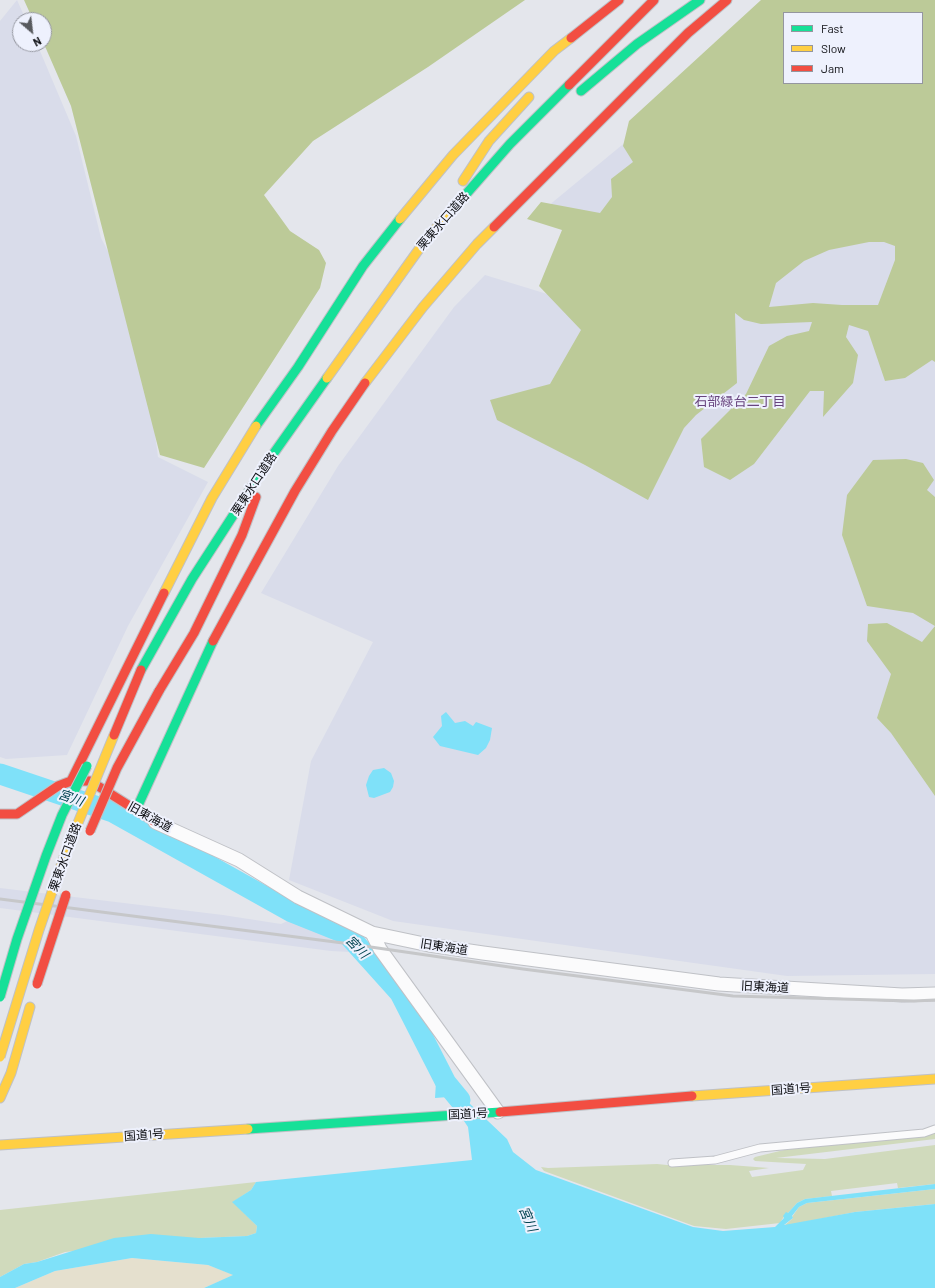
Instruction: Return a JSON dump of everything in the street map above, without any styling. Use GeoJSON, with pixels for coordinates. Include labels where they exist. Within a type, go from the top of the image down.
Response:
{"type":"FeatureCollection","features":[{"type":"Feature","properties":{"kind":"main road"},"geometry":{"type":"LineString","coordinates":[[71,781],[212,498],[253,431],[298,367],[363,266],[406,211],[453,155],[554,51],[619,0]]}},
{"type":"Feature","properties":{"kind":"main road","name":"栗東水口道路"},"geometry":{"type":"LineString","coordinates":[[0,1057],[39,930],[64,857],[141,670],[192,580],[270,460],[427,238],[510,144],[654,0]]}},
{"type":"Feature","properties":{"kind":"main road"},"geometry":{"type":"LineString","coordinates":[[573,99],[637,44],[700,0]]}},
{"type":"Feature","properties":{"kind":"main road"},"geometry":{"type":"LineString","coordinates":[[136,810],[213,641],[295,491],[332,431],[373,372],[423,307],[477,244],[688,33],[726,0]]}},
{"type":"Feature","properties":{"kind":"main road"},"geometry":{"type":"LineString","coordinates":[[572,50],[609,9]]}},
{"type":"Feature","properties":{"kind":"main road"},"geometry":{"type":"LineString","coordinates":[[427,238],[489,141],[536,90]]}},
{"type":"Feature","properties":{"kind":"main road"},"geometry":{"type":"LineString","coordinates":[[427,238],[516,152]]}},
{"type":"Feature","properties":{"kind":"main road"},"geometry":{"type":"LineString","coordinates":[[86,842],[117,768],[159,691],[194,633],[242,535],[270,460]]}},
{"type":"Feature","properties":{"kind":"main road"},"geometry":{"type":"LineString","coordinates":[[0,996],[17,939],[62,815],[76,785],[141,670]]}},
{"type":"Feature","properties":{"kind":"main road","name":"旧東海道"},"geometry":{"type":"LineString","coordinates":[[0,814],[17,814],[58,786],[71,781],[90,781],[155,822]]}},
{"type":"Feature","properties":{"kind":"main road"},"geometry":{"type":"LineString","coordinates":[[0,1098],[11,1074],[32,999],[70,883]]}},
{"type":"Feature","properties":{"kind":"main road","name":"国道1号"},"geometry":{"type":"LineString","coordinates":[[0,1145],[457,1114],[493,1113],[614,1101],[935,1079]]}},
{"type":"Feature","properties":{"kind":"street","name":"旧東海道"},"geometry":{"type":"LineString","coordinates":[[155,822],[239,860],[298,897],[372,933],[429,945],[483,953],[720,984],[902,995],[935,994]]}},
{"type":"Feature","properties":{"kind":"street"},"geometry":{"type":"LineString","coordinates":[[372,933],[380,949],[493,1113]]}},
{"type":"Feature","properties":{"kind":"lane"},"geometry":{"type":"LineString","coordinates":[[672,1163],[715,1160],[760,1148],[924,1133],[935,1129]]}},
{"type":"Feature","properties":{"kind":"shaded area"},"geometry":{"type":"Polygon","coordinates":[[[17,0],[22,12],[12,12],[12,52],[40,52],[76,136],[101,238],[139,311],[158,457],[208,482],[128,626],[67,755],[6,759],[0,757],[0,21],[17,0]]]}},
{"type":"Feature","properties":{"kind":"shaded area"},"geometry":{"type":"Polygon","coordinates":[[[656,117],[935,134],[935,974],[787,976],[393,921],[289,880],[311,761],[373,642],[261,593],[338,466],[454,307],[485,275],[570,301],[585,230],[542,211],[656,117]]]}},
{"type":"Feature","properties":{"kind":"shaded area"},"geometry":{"type":"Polygon","coordinates":[[[0,888],[223,915],[281,924],[292,919],[342,937],[350,952],[331,951],[0,908],[0,888]]]}},
{"type":"Feature","properties":{"kind":"green space"},"geometry":{"type":"Polygon","coordinates":[[[24,0],[525,0],[428,67],[313,141],[264,195],[290,231],[319,250],[326,263],[320,288],[204,468],[160,455],[71,106],[47,52],[52,52],[52,12],[29,12],[24,0]]]}},
{"type":"Feature","properties":{"kind":"green space"},"geometry":{"type":"Polygon","coordinates":[[[761,0],[935,0],[935,362],[932,360],[905,378],[885,381],[868,331],[849,325],[846,337],[858,355],[853,383],[823,417],[824,391],[810,391],[754,464],[730,480],[704,467],[701,439],[746,394],[769,346],[787,336],[809,331],[812,322],[761,324],[744,320],[735,313],[737,383],[696,415],[684,428],[648,500],[585,465],[497,420],[490,400],[550,384],[581,330],[539,286],[562,230],[527,219],[541,202],[600,213],[612,197],[611,179],[633,162],[623,146],[629,121],[761,0]],[[869,242],[829,250],[804,261],[776,283],[769,307],[813,303],[878,305],[895,260],[895,246],[884,242],[869,242]]]}},
{"type":"Feature","properties":{"kind":"green space"},"geometry":{"type":"Polygon","coordinates":[[[906,459],[923,463],[934,480],[927,490],[935,497],[935,626],[913,613],[867,606],[842,535],[847,495],[873,460],[906,459]]]}},
{"type":"Feature","properties":{"kind":"green space"},"geometry":{"type":"Polygon","coordinates":[[[887,623],[922,642],[935,626],[935,796],[891,733],[877,718],[891,674],[867,641],[868,624],[887,623]]]}},
{"type":"Feature","properties":{"kind":"green space"},"geometry":{"type":"Polygon","coordinates":[[[935,1132],[935,1139],[776,1158],[825,1159],[935,1145],[935,1184],[898,1188],[897,1183],[831,1191],[832,1196],[805,1199],[797,1203],[788,1213],[786,1213],[780,1223],[726,1229],[694,1226],[544,1171],[541,1167],[657,1164],[730,1165],[769,1168],[749,1171],[752,1177],[803,1170],[806,1164],[755,1161],[753,1159],[755,1157],[784,1150],[935,1132]]]}},
{"type":"Feature","properties":{"kind":"green space"},"geometry":{"type":"Polygon","coordinates":[[[256,1182],[251,1190],[233,1202],[257,1226],[256,1233],[247,1236],[199,1238],[65,1252],[37,1262],[24,1264],[0,1277],[0,1210],[256,1182]]]}},
{"type":"Feature","properties":{"kind":"green space"},"geometry":{"type":"Polygon","coordinates":[[[935,1189],[935,1204],[855,1212],[784,1226],[793,1218],[792,1217],[799,1207],[807,1203],[935,1189]]]}},
{"type":"Feature","properties":{"kind":"sand"},"geometry":{"type":"Polygon","coordinates":[[[132,1258],[208,1265],[234,1275],[204,1288],[15,1288],[55,1271],[132,1258]]]}},
{"type":"Feature","properties":{"kind":"water"},"geometry":{"type":"Polygon","coordinates":[[[446,712],[455,723],[465,721],[473,726],[476,722],[492,728],[490,740],[486,748],[478,755],[440,746],[433,737],[442,726],[441,716],[446,712]]]}},
{"type":"Feature","properties":{"kind":"water"},"geometry":{"type":"Polygon","coordinates":[[[384,768],[391,773],[394,781],[393,787],[390,792],[374,798],[369,797],[366,785],[369,776],[373,770],[384,768]]]}},
{"type":"Feature","properties":{"kind":"water"},"geometry":{"type":"Polygon","coordinates":[[[447,1076],[469,1103],[507,1139],[513,1152],[536,1170],[693,1227],[723,1231],[775,1227],[784,1218],[783,1216],[786,1212],[788,1213],[797,1203],[805,1199],[935,1184],[935,1189],[807,1203],[799,1207],[792,1216],[793,1218],[784,1225],[855,1212],[935,1204],[935,1288],[204,1288],[233,1275],[208,1265],[132,1258],[55,1271],[15,1288],[0,1288],[0,1277],[24,1264],[37,1262],[114,1238],[151,1234],[199,1238],[247,1236],[256,1233],[257,1226],[232,1202],[251,1190],[256,1182],[472,1160],[468,1127],[448,1097],[435,1098],[436,1082],[447,1076]]]}},
{"type":"Feature","properties":{"kind":"waterway","name":"宮川"},"geometry":{"type":"LineString","coordinates":[[0,774],[113,812],[292,912],[347,934],[400,993],[446,1083],[460,1100]]}},
{"type":"Feature","properties":{"kind":"railway"},"geometry":{"type":"LineString","coordinates":[[0,899],[343,943],[523,969],[733,996],[914,1001],[935,1000]]}},
{"type":"Feature","properties":{"kind":"traffic: fast"},"geometry":{"type":"LineString","coordinates":[[581,91],[637,44],[700,0]]}},
{"type":"Feature","properties":{"kind":"traffic: fast"},"geometry":{"type":"LineString","coordinates":[[446,217],[510,144],[569,85]]}},
{"type":"Feature","properties":{"kind":"traffic: fast"},"geometry":{"type":"LineString","coordinates":[[256,426],[298,367],[363,266],[400,219]]}},
{"type":"Feature","properties":{"kind":"traffic: fast"},"geometry":{"type":"LineString","coordinates":[[141,670],[192,579],[269,460],[327,378]]}},
{"type":"Feature","properties":{"kind":"traffic: fast"},"geometry":{"type":"LineString","coordinates":[[136,810],[213,641]]}},
{"type":"Feature","properties":{"kind":"traffic: fast"},"geometry":{"type":"LineString","coordinates":[[0,997],[17,939],[46,856],[62,815],[87,766]]}},
{"type":"Feature","properties":{"kind":"traffic: fast"},"geometry":{"type":"LineString","coordinates":[[248,1129],[500,1112]]}},
{"type":"Feature","properties":{"kind":"traffic: slow"},"geometry":{"type":"LineString","coordinates":[[400,219],[453,155],[554,51],[571,38]]}},
{"type":"Feature","properties":{"kind":"traffic: slow"},"geometry":{"type":"LineString","coordinates":[[463,181],[489,141],[529,97]]}},
{"type":"Feature","properties":{"kind":"traffic: slow"},"geometry":{"type":"LineString","coordinates":[[327,378],[427,238],[446,217]]}},
{"type":"Feature","properties":{"kind":"traffic: slow"},"geometry":{"type":"LineString","coordinates":[[365,383],[423,307],[477,244],[494,227]]}},
{"type":"Feature","properties":{"kind":"traffic: slow"},"geometry":{"type":"LineString","coordinates":[[164,593],[212,498],[256,426]]}},
{"type":"Feature","properties":{"kind":"traffic: slow"},"geometry":{"type":"LineString","coordinates":[[0,1057],[39,930],[64,857],[114,735]]}},
{"type":"Feature","properties":{"kind":"traffic: slow"},"geometry":{"type":"LineString","coordinates":[[0,1098],[11,1073],[30,1007]]}},
{"type":"Feature","properties":{"kind":"traffic: slow"},"geometry":{"type":"LineString","coordinates":[[692,1096],[935,1079]]}},
{"type":"Feature","properties":{"kind":"traffic: slow"},"geometry":{"type":"LineString","coordinates":[[0,1145],[248,1129]]}},
{"type":"Feature","properties":{"kind":"traffic: jam"},"geometry":{"type":"LineString","coordinates":[[571,38],[619,0]]}},
{"type":"Feature","properties":{"kind":"traffic: jam"},"geometry":{"type":"LineString","coordinates":[[569,85],[654,0]]}},
{"type":"Feature","properties":{"kind":"traffic: jam"},"geometry":{"type":"LineString","coordinates":[[494,227],[688,33],[727,0]]}},
{"type":"Feature","properties":{"kind":"traffic: jam"},"geometry":{"type":"LineString","coordinates":[[213,641],[295,491],[332,431],[365,383]]}},
{"type":"Feature","properties":{"kind":"traffic: jam"},"geometry":{"type":"LineString","coordinates":[[159,691],[194,633],[242,535],[256,497]]}},
{"type":"Feature","properties":{"kind":"traffic: jam"},"geometry":{"type":"LineString","coordinates":[[71,781],[164,593]]}},
{"type":"Feature","properties":{"kind":"traffic: jam"},"geometry":{"type":"LineString","coordinates":[[114,735],[141,670]]}},
{"type":"Feature","properties":{"kind":"traffic: jam"},"geometry":{"type":"LineString","coordinates":[[90,831],[117,768],[159,691]]}},
{"type":"Feature","properties":{"kind":"traffic: jam"},"geometry":{"type":"LineString","coordinates":[[0,814],[17,814],[58,786],[71,781],[90,781],[155,822]]}},
{"type":"Feature","properties":{"kind":"traffic: jam"},"geometry":{"type":"LineString","coordinates":[[37,984],[66,895]]}},
{"type":"Feature","properties":{"kind":"traffic: jam"},"geometry":{"type":"LineString","coordinates":[[500,1112],[692,1096]]}},
{"type":"Feature","properties":{"kind":"district","name":"石部緑台二丁目"},"geometry":{"type":"Point","coordinates":[740,402]}}]}
